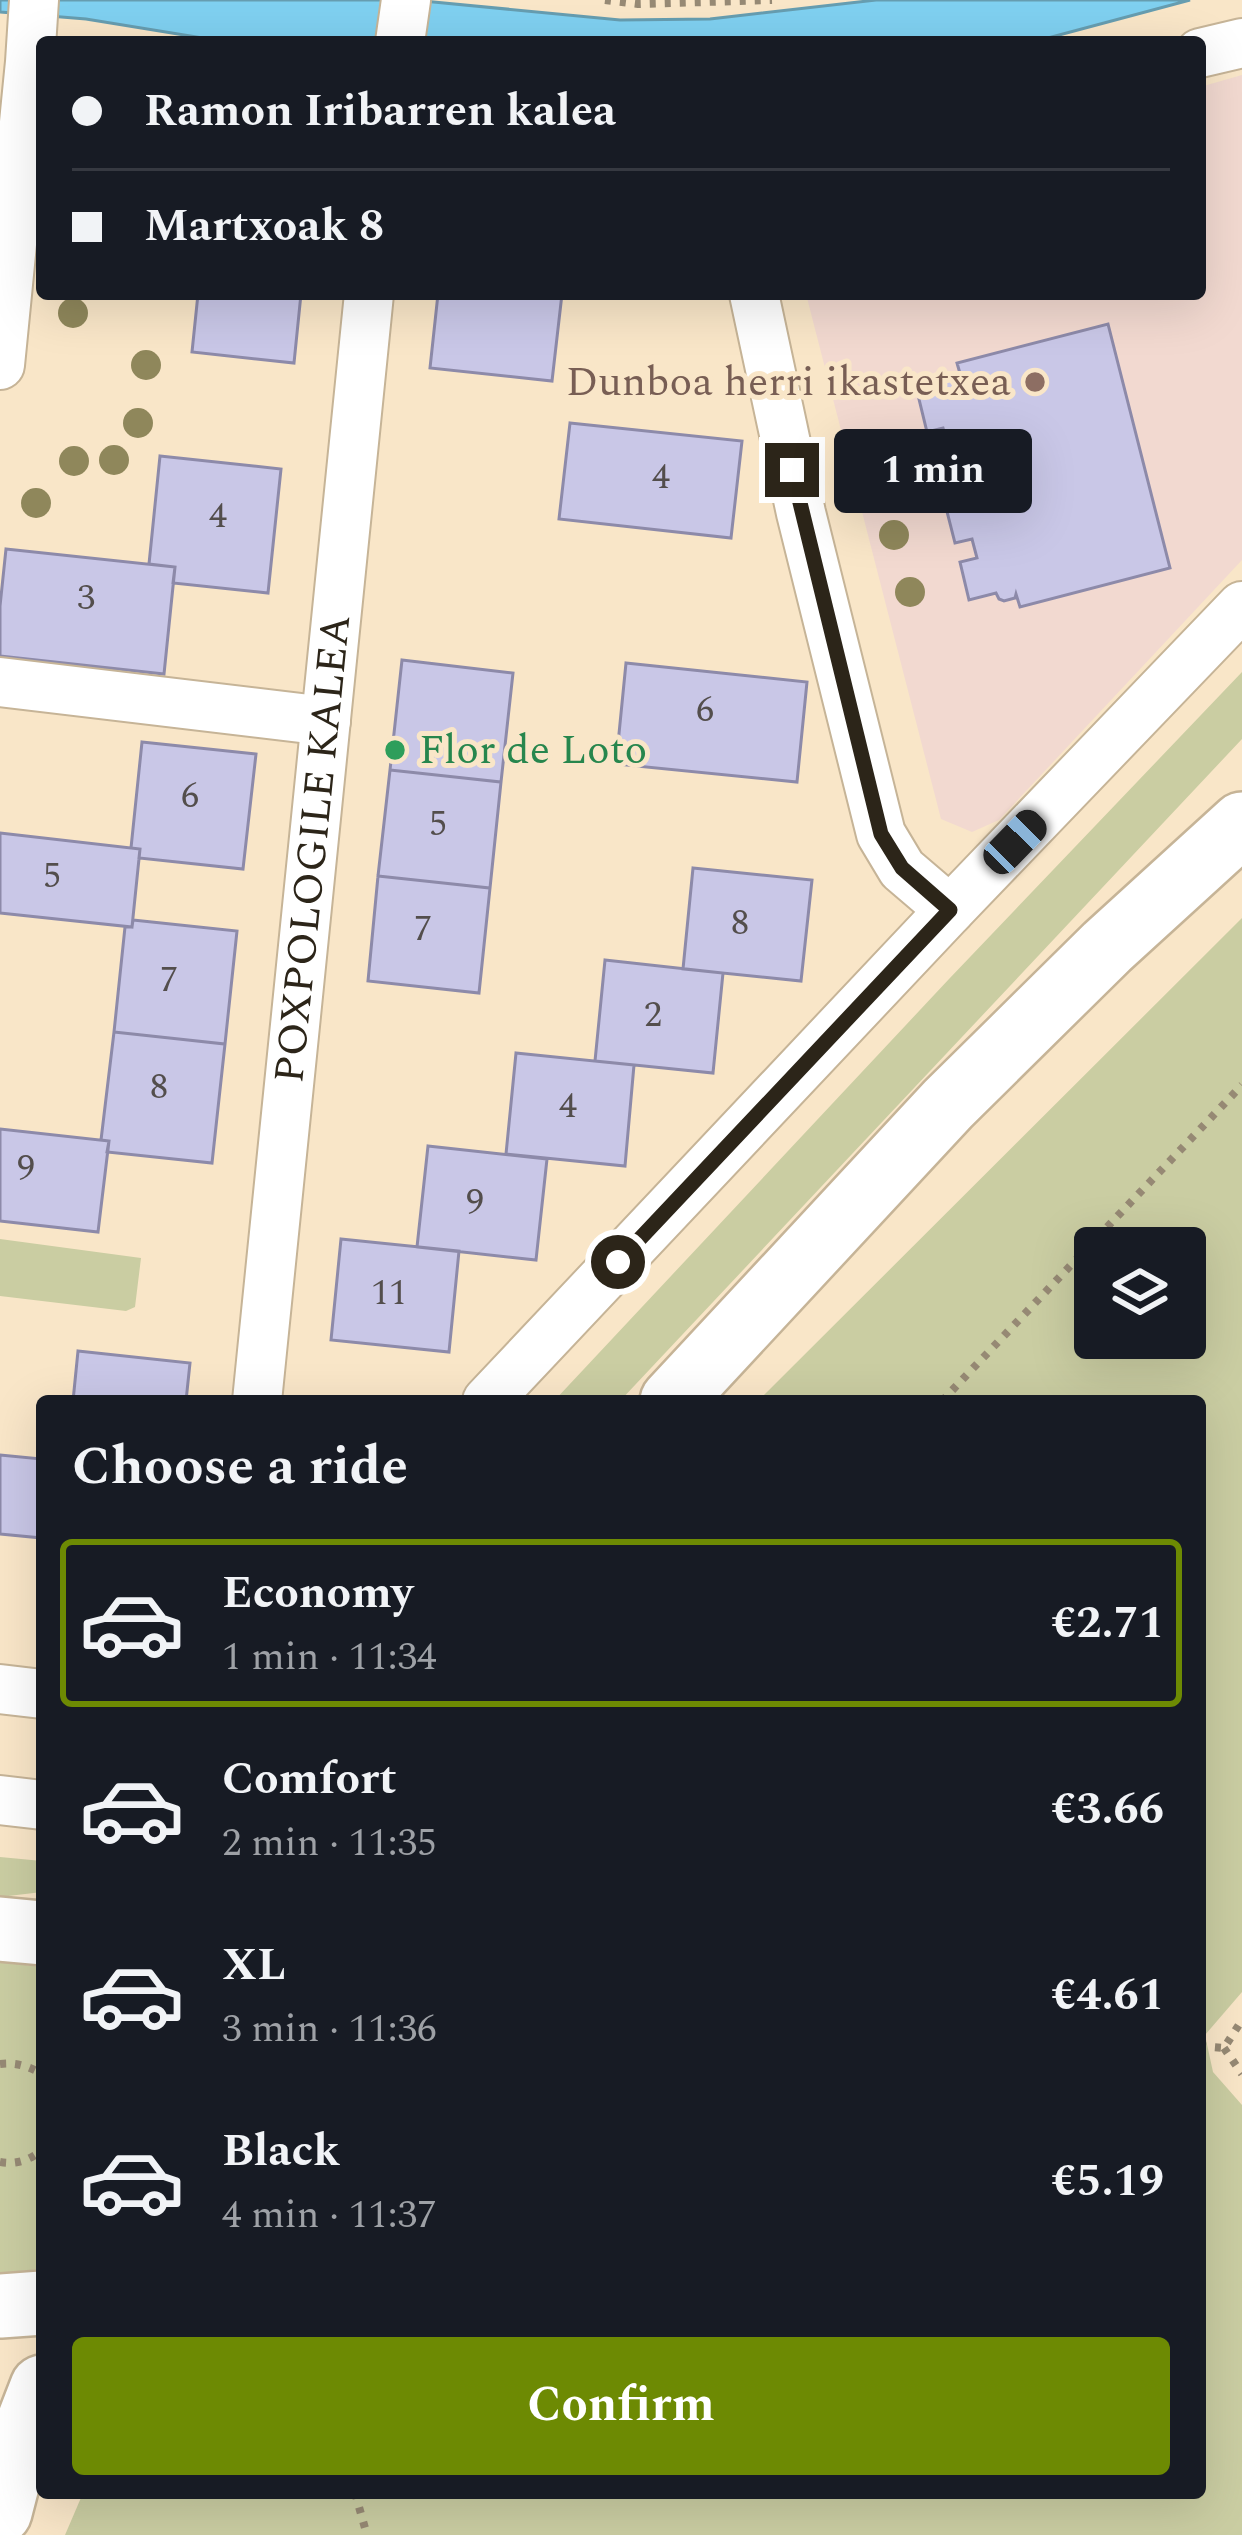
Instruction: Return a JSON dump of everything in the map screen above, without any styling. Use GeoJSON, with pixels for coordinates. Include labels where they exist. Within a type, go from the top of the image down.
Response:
{"type":"FeatureCollection","features":[{"type":"Feature","properties":{"kind":"main road"},"geometry":{"type":"LineString","coordinates":[[678,1395],[948,1104],[1107,947],[1242,824]]}},
{"type":"Feature","properties":{"kind":"main road"},"geometry":{"type":"LineString","coordinates":[[0,2306],[36,2303]]}},
{"type":"Feature","properties":{"kind":"main road"},"geometry":{"type":"LineString","coordinates":[[0,2512],[36,2403]]}},
{"type":"Feature","properties":{"kind":"street"},"geometry":{"type":"LineString","coordinates":[[401,36],[406,0]]}},
{"type":"Feature","properties":{"kind":"street"},"geometry":{"type":"LineString","coordinates":[[0,364],[28,42]]}},
{"type":"Feature","properties":{"kind":"street"},"geometry":{"type":"LineString","coordinates":[[1206,52],[1242,43]]}},
{"type":"Feature","properties":{"kind":"street","name":"POXPOLOGILE KALEA"},"geometry":{"type":"LineString","coordinates":[[258,1395],[368,300]]}},
{"type":"Feature","properties":{"kind":"street"},"geometry":{"type":"LineString","coordinates":[[755,300],[801,513],[881,834],[902,868],[950,910]]}},
{"type":"Feature","properties":{"kind":"street"},"geometry":{"type":"LineString","coordinates":[[493,1395],[1242,606]]}},
{"type":"Feature","properties":{"kind":"street"},"geometry":{"type":"LineString","coordinates":[[0,682],[326,722]]}},
{"type":"Feature","properties":{"kind":"street"},"geometry":{"type":"LineString","coordinates":[[0,1689],[36,1693]]}},
{"type":"Feature","properties":{"kind":"street"},"geometry":{"type":"LineString","coordinates":[[0,1800],[36,1804]]}},
{"type":"Feature","properties":{"kind":"path"},"geometry":{"type":"LineString","coordinates":[[604,0],[638,4],[772,0]]}},
{"type":"Feature","properties":{"kind":"path"},"geometry":{"type":"LineString","coordinates":[[948,1395],[1242,1085]]}},
{"type":"Feature","properties":{"kind":"path"},"geometry":{"type":"LineString","coordinates":[[1224,2048],[1242,2020]]}},
{"type":"Feature","properties":{"kind":"path"},"geometry":{"type":"LineString","coordinates":[[1206,2046],[1224,2048]]}},
{"type":"Feature","properties":{"kind":"path"},"geometry":{"type":"LineString","coordinates":[[1224,2048],[1242,2074]]}},
{"type":"Feature","properties":{"kind":"path"},"geometry":{"type":"LineString","coordinates":[[0,2064],[12,2062],[36,2070]]}},
{"type":"Feature","properties":{"kind":"path"},"geometry":{"type":"LineString","coordinates":[[0,2162],[18,2162],[36,2154]]}},
{"type":"Feature","properties":{"kind":"path"},"geometry":{"type":"LineString","coordinates":[[357,2499],[368,2535]]}},
{"type":"Feature","properties":{"kind":"shaded area","name":"Dunboa herri ikastetxea"},"geometry":{"type":"Polygon","coordinates":[[[1242,75],[1242,560],[999,820],[972,832],[941,819],[808,300],[1206,300],[1206,85],[1242,75]]]}},
{"type":"Feature","properties":{"kind":"green space"},"geometry":{"type":"Polygon","coordinates":[[[1242,672],[1242,739],[626,1395],[560,1395],[1242,672]]]}},
{"type":"Feature","properties":{"kind":"green space"},"geometry":{"type":"Polygon","coordinates":[[[1242,918],[1242,1992],[1206,2034],[1206,1395],[764,1395],[1242,918]]]}},
{"type":"Feature","properties":{"kind":"green space"},"geometry":{"type":"Polygon","coordinates":[[[0,1239],[141,1258],[135,1307],[126,1311],[0,1296],[0,1239]]]}},
{"type":"Feature","properties":{"kind":"green space"},"geometry":{"type":"Polygon","coordinates":[[[0,1857],[36,1860],[36,1893],[0,1897],[0,1857]]]}},
{"type":"Feature","properties":{"kind":"green space"},"geometry":{"type":"Polygon","coordinates":[[[0,1962],[36,1966],[36,2270],[0,2273],[0,1962]]]}},
{"type":"Feature","properties":{"kind":"green space"},"geometry":{"type":"Polygon","coordinates":[[[1206,2040],[1213,2072],[1242,2105],[1242,2535],[65,2535],[80,2499],[1206,2499],[1206,2040]]]}},
{"type":"Feature","properties":{"kind":"water"},"geometry":{"type":"Polygon","coordinates":[[[0,0],[413,0],[620,20],[710,19],[876,0],[1190,0],[1055,36],[190,36],[86,19],[0,12],[0,0]]]}},
{"type":"Feature","properties":{"kind":"building"},"geometry":{"type":"Polygon","coordinates":[[[197,300],[300,300],[294,363],[192,352],[197,300]]]}},
{"type":"Feature","properties":{"kind":"building"},"geometry":{"type":"Polygon","coordinates":[[[437,300],[561,300],[552,381],[430,368],[437,300]]]}},
{"type":"Feature","properties":{"kind":"building"},"geometry":{"type":"Polygon","coordinates":[[[1108,324],[1170,568],[1020,607],[1016,594],[1004,601],[996,593],[969,600],[960,562],[977,558],[972,539],[955,543],[931,449],[948,445],[943,428],[927,432],[918,395],[943,388],[948,375],[961,377],[957,363],[1108,324]]]}},
{"type":"Feature","properties":{"kind":"building"},"geometry":{"type":"Polygon","coordinates":[[[570,423],[742,441],[731,538],[559,519],[570,423]]]}},
{"type":"Feature","properties":{"kind":"building"},"geometry":{"type":"Polygon","coordinates":[[[160,456],[281,469],[268,593],[173,583],[175,567],[149,564],[160,456]]]}},
{"type":"Feature","properties":{"kind":"building"},"geometry":{"type":"Polygon","coordinates":[[[6,549],[175,567],[164,674],[0,656],[6,549]]]}},
{"type":"Feature","properties":{"kind":"building"},"geometry":{"type":"Polygon","coordinates":[[[402,660],[513,673],[501,782],[390,770],[402,660]]]}},
{"type":"Feature","properties":{"kind":"building"},"geometry":{"type":"Polygon","coordinates":[[[626,663],[807,682],[797,782],[616,764],[626,663]]]}},
{"type":"Feature","properties":{"kind":"building"},"geometry":{"type":"Polygon","coordinates":[[[142,742],[256,754],[243,869],[139,858],[140,849],[131,848],[142,742]]]}},
{"type":"Feature","properties":{"kind":"building"},"geometry":{"type":"Polygon","coordinates":[[[390,770],[501,782],[490,888],[378,876],[390,770]]]}},
{"type":"Feature","properties":{"kind":"building"},"geometry":{"type":"Polygon","coordinates":[[[0,833],[140,849],[132,927],[0,913],[0,833]]]}},
{"type":"Feature","properties":{"kind":"building"},"geometry":{"type":"Polygon","coordinates":[[[693,868],[812,880],[801,981],[683,969],[693,868]]]}},
{"type":"Feature","properties":{"kind":"building"},"geometry":{"type":"Polygon","coordinates":[[[378,876],[490,888],[479,993],[368,981],[378,876]]]}},
{"type":"Feature","properties":{"kind":"building"},"geometry":{"type":"Polygon","coordinates":[[[133,920],[237,931],[225,1044],[114,1032],[125,927],[132,927],[133,920]]]}},
{"type":"Feature","properties":{"kind":"building"},"geometry":{"type":"Polygon","coordinates":[[[605,960],[723,973],[713,1073],[595,1061],[605,960]]]}},
{"type":"Feature","properties":{"kind":"building"},"geometry":{"type":"Polygon","coordinates":[[[114,1032],[225,1044],[212,1163],[107,1152],[109,1141],[101,1140],[114,1032]]]}},
{"type":"Feature","properties":{"kind":"building"},"geometry":{"type":"Polygon","coordinates":[[[516,1053],[634,1065],[625,1166],[506,1154],[516,1053]]]}},
{"type":"Feature","properties":{"kind":"building"},"geometry":{"type":"Polygon","coordinates":[[[0,1129],[109,1141],[98,1232],[0,1221],[0,1129]]]}},
{"type":"Feature","properties":{"kind":"building"},"geometry":{"type":"Polygon","coordinates":[[[428,1146],[547,1159],[536,1260],[417,1247],[428,1146]]]}},
{"type":"Feature","properties":{"kind":"building"},"geometry":{"type":"Polygon","coordinates":[[[341,1239],[459,1251],[449,1352],[331,1340],[341,1239]]]}},
{"type":"Feature","properties":{"kind":"building"},"geometry":{"type":"Polygon","coordinates":[[[78,1351],[190,1363],[187,1395],[74,1395],[78,1351]]]}},
{"type":"Feature","properties":{"kind":"building"},"geometry":{"type":"Polygon","coordinates":[[[0,1455],[36,1458],[36,1537],[0,1534],[0,1455]]]}},
{"type":"Feature","properties":{"kind":"place","name":"Dunboa herri ikastetxea"},"geometry":{"type":"Point","coordinates":[1035,382]}},
{"type":"Feature","properties":{"kind":"place","name":"Flor de Loto"},"geometry":{"type":"Point","coordinates":[395,750]}},
{"type":"Feature","properties":{"kind":"route"},"geometry":{"type":"LineString","coordinates":[[618,1262],[950,910],[902,868],[881,834],[792,470]]}}]}
